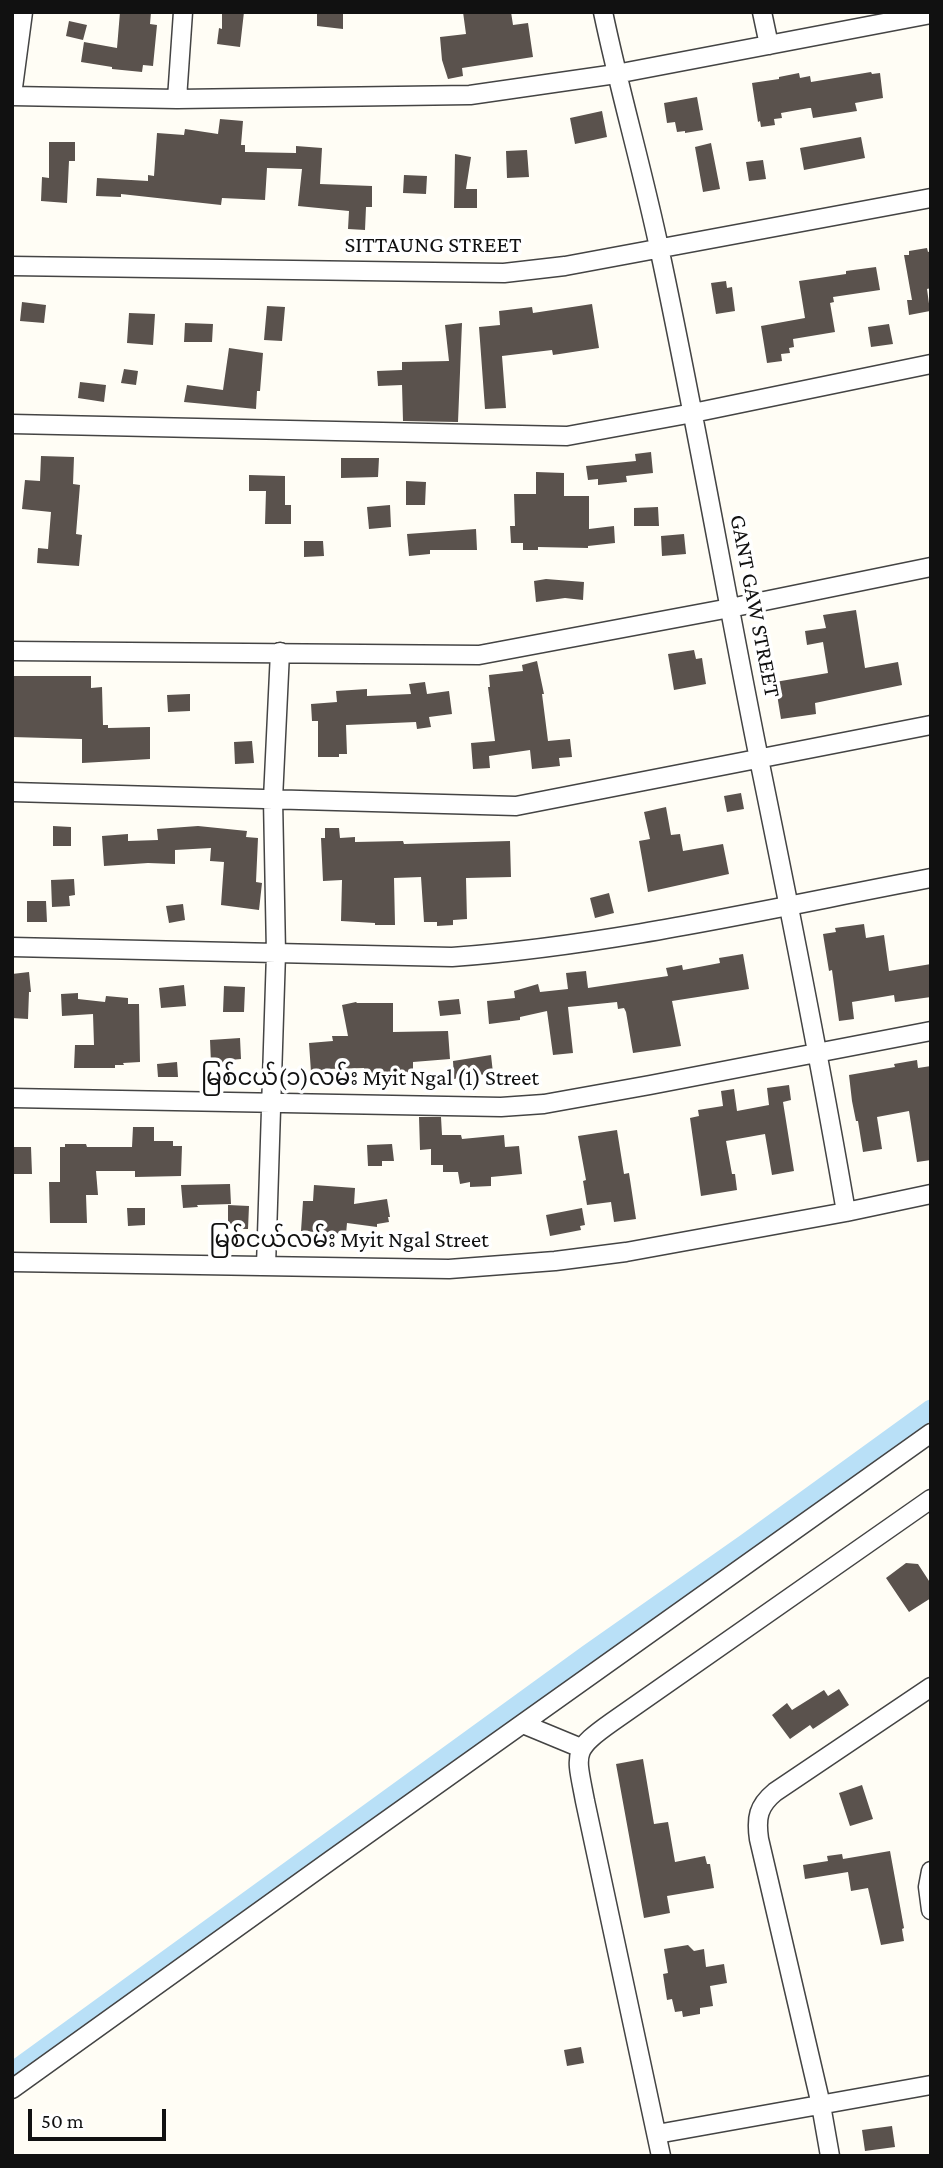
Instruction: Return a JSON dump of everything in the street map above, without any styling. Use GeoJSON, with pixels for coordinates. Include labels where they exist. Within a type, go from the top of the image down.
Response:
{"type":"FeatureCollection","features":[{"type":"Feature","properties":{"kind":"street"},"geometry":{"type":"LineString","coordinates":[[23,12],[12,96],[177,99],[470,95],[616,74],[921,14]]}},
{"type":"Feature","properties":{"kind":"street"},"geometry":{"type":"LineString","coordinates":[[177,99],[183,12]]}},
{"type":"Feature","properties":{"kind":"street","name":"GANT GAW STREET"},"geometry":{"type":"LineString","coordinates":[[603,12],[659,248],[693,413],[819,1054],[846,1212]]}},
{"type":"Feature","properties":{"kind":"street"},"geometry":{"type":"LineString","coordinates":[[762,12],[769,45]]}},
{"type":"Feature","properties":{"kind":"street","name":"SITTAUNG STREET"},"geometry":{"type":"LineString","coordinates":[[12,266],[504,273],[565,266],[931,198]]}},
{"type":"Feature","properties":{"kind":"street"},"geometry":{"type":"LineString","coordinates":[[12,424],[567,436],[931,364]]}},
{"type":"Feature","properties":{"kind":"street"},"geometry":{"type":"LineString","coordinates":[[12,651],[479,655],[730,608],[931,566]]}},
{"type":"Feature","properties":{"kind":"street"},"geometry":{"type":"LineString","coordinates":[[266,1266],[275,953],[273,799],[280,652]]}},
{"type":"Feature","properties":{"kind":"street"},"geometry":{"type":"LineString","coordinates":[[12,792],[516,806],[931,725]]}},
{"type":"Feature","properties":{"kind":"street"},"geometry":{"type":"LineString","coordinates":[[12,947],[452,957],[583,943],[931,878]]}},
{"type":"Feature","properties":{"kind":"street","name":"မြစ်ငယ်(၁)လမ်း Myit Ngal (1) Street"},"geometry":{"type":"LineString","coordinates":[[12,1098],[501,1107],[544,1104],[931,1031]]}},
{"type":"Feature","properties":{"kind":"street","name":"မြစ်ငယ်လမ်း Myit Ngal Street"},"geometry":{"type":"LineString","coordinates":[[12,1262],[449,1269],[555,1261],[626,1252],[931,1194]]}},
{"type":"Feature","properties":{"kind":"street"},"geometry":{"type":"LineString","coordinates":[[12,2090],[931,1433]]}},
{"type":"Feature","properties":{"kind":"street"},"geometry":{"type":"LineString","coordinates":[[661,2156],[585,1801],[579,1765],[580,1748],[604,1727],[931,1499]]}},
{"type":"Feature","properties":{"kind":"street"},"geometry":{"type":"LineString","coordinates":[[830,2156],[821,2105],[759,1839],[758,1812],[766,1799],[931,1687]]}},
{"type":"Feature","properties":{"kind":"street"},"geometry":{"type":"LineString","coordinates":[[523,1724],[580,1748]]}},
{"type":"Feature","properties":{"kind":"street"},"geometry":{"type":"LineString","coordinates":[[931,1871],[928,1887],[931,1910]]}},
{"type":"Feature","properties":{"kind":"street"},"geometry":{"type":"LineString","coordinates":[[657,2134],[931,2085]]}},
{"type":"Feature","properties":{"kind":"building"},"geometry":{"type":"Polygon","coordinates":[[[120,12],[151,12],[150,24],[157,25],[153,66],[143,65],[142,72],[81,62],[84,42],[117,48],[120,12]]]}},
{"type":"Feature","properties":{"kind":"building"},"geometry":{"type":"Polygon","coordinates":[[[222,12],[244,12],[240,47],[217,44],[219,28],[222,29],[222,12]]]}},
{"type":"Feature","properties":{"kind":"building"},"geometry":{"type":"Polygon","coordinates":[[[317,12],[343,12],[343,29],[317,26],[317,12]]]}},
{"type":"Feature","properties":{"kind":"building"},"geometry":{"type":"Polygon","coordinates":[[[463,12],[511,12],[513,25],[528,23],[533,57],[462,68],[463,76],[448,79],[442,60],[440,37],[466,34],[463,12]]]}},
{"type":"Feature","properties":{"kind":"building"},"geometry":{"type":"Polygon","coordinates":[[[69,21],[87,25],[83,40],[66,36],[69,21]]]}},
{"type":"Feature","properties":{"kind":"building"},"geometry":{"type":"Polygon","coordinates":[[[871,72],[880,73],[883,98],[855,103],[857,111],[813,118],[809,108],[781,113],[782,118],[774,119],[775,125],[761,127],[760,121],[758,122],[752,83],[799,73],[800,78],[810,76],[811,82],[871,72]]]}},
{"type":"Feature","properties":{"kind":"building"},"geometry":{"type":"Polygon","coordinates":[[[697,97],[703,130],[677,132],[675,122],[667,123],[664,103],[697,97]]]}},
{"type":"Feature","properties":{"kind":"building"},"geometry":{"type":"Polygon","coordinates":[[[602,111],[607,137],[575,144],[570,118],[602,111]]]}},
{"type":"Feature","properties":{"kind":"building"},"geometry":{"type":"Polygon","coordinates":[[[220,119],[243,121],[241,145],[245,145],[245,152],[296,153],[296,146],[322,148],[320,184],[372,186],[372,207],[366,207],[365,230],[348,229],[349,211],[298,206],[302,169],[267,168],[265,200],[222,198],[221,205],[121,194],[121,197],[96,196],[97,178],[148,181],[148,175],[154,176],[157,133],[184,135],[185,129],[218,134],[220,119]]]}},
{"type":"Feature","properties":{"kind":"building"},"geometry":{"type":"Polygon","coordinates":[[[861,137],[865,158],[804,170],[800,148],[861,137]]]}},
{"type":"Feature","properties":{"kind":"building"},"geometry":{"type":"Polygon","coordinates":[[[49,142],[75,142],[75,161],[69,161],[67,203],[41,201],[42,177],[49,178],[49,142]]]}},
{"type":"Feature","properties":{"kind":"building"},"geometry":{"type":"Polygon","coordinates":[[[711,143],[720,189],[703,192],[695,147],[711,143]]]}},
{"type":"Feature","properties":{"kind":"building"},"geometry":{"type":"Polygon","coordinates":[[[527,150],[529,177],[507,178],[506,151],[527,150]]]}},
{"type":"Feature","properties":{"kind":"building"},"geometry":{"type":"Polygon","coordinates":[[[455,154],[471,157],[466,189],[477,189],[477,208],[454,208],[455,154]]]}},
{"type":"Feature","properties":{"kind":"building"},"geometry":{"type":"Polygon","coordinates":[[[763,160],[766,179],[749,181],[746,162],[763,160]]]}},
{"type":"Feature","properties":{"kind":"building"},"geometry":{"type":"Polygon","coordinates":[[[404,175],[427,176],[426,194],[403,193],[404,175]]]}},
{"type":"Feature","properties":{"kind":"building"},"geometry":{"type":"Polygon","coordinates":[[[927,248],[928,252],[931,251],[931,288],[927,289],[930,311],[909,315],[907,300],[912,300],[904,255],[909,255],[909,251],[927,248]]]}},
{"type":"Feature","properties":{"kind":"building"},"geometry":{"type":"Polygon","coordinates":[[[876,267],[880,290],[833,297],[834,302],[830,303],[835,332],[793,339],[794,347],[789,348],[790,353],[781,354],[782,361],[767,363],[761,326],[805,318],[799,281],[876,267]]]}},
{"type":"Feature","properties":{"kind":"building"},"geometry":{"type":"Polygon","coordinates":[[[726,281],[727,288],[732,287],[735,311],[716,314],[711,283],[726,281]]]}},
{"type":"Feature","properties":{"kind":"building"},"geometry":{"type":"Polygon","coordinates":[[[22,302],[46,305],[44,323],[20,321],[22,302]]]}},
{"type":"Feature","properties":{"kind":"building"},"geometry":{"type":"Polygon","coordinates":[[[592,304],[599,348],[553,355],[552,350],[502,356],[506,408],[485,409],[479,327],[500,325],[499,311],[532,307],[533,313],[592,304]]]}},
{"type":"Feature","properties":{"kind":"building"},"geometry":{"type":"Polygon","coordinates":[[[267,306],[285,307],[282,341],[264,340],[267,306]]]}},
{"type":"Feature","properties":{"kind":"building"},"geometry":{"type":"Polygon","coordinates":[[[129,313],[155,314],[153,345],[127,343],[129,313]]]}},
{"type":"Feature","properties":{"kind":"building"},"geometry":{"type":"Polygon","coordinates":[[[185,323],[213,324],[212,342],[184,342],[185,323]]]}},
{"type":"Feature","properties":{"kind":"building"},"geometry":{"type":"Polygon","coordinates":[[[462,323],[458,422],[403,421],[402,385],[378,386],[377,371],[402,370],[402,362],[449,361],[445,325],[462,323]]]}},
{"type":"Feature","properties":{"kind":"building"},"geometry":{"type":"Polygon","coordinates":[[[889,324],[893,344],[871,347],[868,327],[889,324]]]}},
{"type":"Feature","properties":{"kind":"building"},"geometry":{"type":"Polygon","coordinates":[[[229,348],[263,353],[256,409],[184,402],[187,385],[223,390],[229,348]]]}},
{"type":"Feature","properties":{"kind":"building"},"geometry":{"type":"Polygon","coordinates":[[[124,369],[138,371],[136,385],[121,383],[124,369]]]}},
{"type":"Feature","properties":{"kind":"building"},"geometry":{"type":"Polygon","coordinates":[[[80,382],[106,385],[104,402],[78,398],[80,382]]]}},
{"type":"Feature","properties":{"kind":"building"},"geometry":{"type":"Polygon","coordinates":[[[651,452],[653,473],[626,476],[627,482],[598,485],[598,479],[588,480],[586,466],[636,461],[635,454],[651,452]]]}},
{"type":"Feature","properties":{"kind":"building"},"geometry":{"type":"Polygon","coordinates":[[[41,456],[74,457],[73,484],[80,485],[76,534],[82,535],[79,566],[37,563],[38,548],[48,549],[51,512],[22,509],[25,480],[40,481],[41,456]]]}},
{"type":"Feature","properties":{"kind":"building"},"geometry":{"type":"Polygon","coordinates":[[[341,458],[379,458],[378,477],[341,478],[341,458]]]}},
{"type":"Feature","properties":{"kind":"building"},"geometry":{"type":"Polygon","coordinates":[[[536,472],[564,473],[564,496],[589,496],[589,529],[614,526],[615,543],[588,548],[538,547],[538,550],[523,550],[523,543],[511,543],[510,526],[515,526],[514,494],[536,494],[536,472]]]}},
{"type":"Feature","properties":{"kind":"building"},"geometry":{"type":"Polygon","coordinates":[[[249,475],[285,476],[285,505],[291,505],[291,524],[265,524],[266,491],[249,491],[249,475]]]}},
{"type":"Feature","properties":{"kind":"building"},"geometry":{"type":"Polygon","coordinates":[[[406,481],[426,482],[425,505],[406,505],[406,481]]]}},
{"type":"Feature","properties":{"kind":"building"},"geometry":{"type":"Polygon","coordinates":[[[390,505],[391,527],[369,529],[367,507],[390,505]]]}},
{"type":"Feature","properties":{"kind":"building"},"geometry":{"type":"Polygon","coordinates":[[[658,507],[659,526],[634,526],[634,508],[658,507]]]}},
{"type":"Feature","properties":{"kind":"building"},"geometry":{"type":"Polygon","coordinates":[[[476,529],[477,550],[430,550],[430,554],[409,556],[407,534],[476,529]]]}},
{"type":"Feature","properties":{"kind":"building"},"geometry":{"type":"Polygon","coordinates":[[[684,534],[686,554],[662,556],[661,536],[684,534]]]}},
{"type":"Feature","properties":{"kind":"building"},"geometry":{"type":"Polygon","coordinates":[[[304,541],[323,541],[324,556],[304,557],[304,541]]]}},
{"type":"Feature","properties":{"kind":"building"},"geometry":{"type":"Polygon","coordinates":[[[546,579],[584,582],[583,600],[565,598],[536,602],[534,581],[546,579]]]}},
{"type":"Feature","properties":{"kind":"building"},"geometry":{"type":"Polygon","coordinates":[[[856,610],[865,668],[898,662],[902,685],[815,703],[816,714],[781,719],[775,682],[828,673],[823,642],[807,645],[805,631],[826,628],[823,615],[856,610]]]}},
{"type":"Feature","properties":{"kind":"building"},"geometry":{"type":"Polygon","coordinates":[[[694,650],[696,659],[702,658],[706,684],[674,690],[668,654],[694,650]]]}},
{"type":"Feature","properties":{"kind":"building"},"geometry":{"type":"Polygon","coordinates":[[[537,661],[544,694],[548,741],[570,739],[572,757],[559,758],[560,766],[532,769],[530,750],[489,756],[490,768],[473,769],[471,743],[495,741],[489,675],[523,671],[522,665],[537,661]]]}},
{"type":"Feature","properties":{"kind":"building"},"geometry":{"type":"Polygon","coordinates":[[[12,676],[91,676],[91,688],[102,687],[103,725],[108,725],[108,728],[150,727],[150,759],[82,763],[82,739],[12,737],[12,676]]]}},
{"type":"Feature","properties":{"kind":"building"},"geometry":{"type":"Polygon","coordinates":[[[425,682],[427,694],[449,691],[452,714],[429,717],[431,727],[417,729],[416,722],[346,725],[347,754],[339,754],[339,757],[318,757],[318,721],[312,721],[311,704],[337,702],[336,691],[367,689],[367,696],[411,694],[409,684],[425,682]]]}},
{"type":"Feature","properties":{"kind":"building"},"geometry":{"type":"Polygon","coordinates":[[[190,694],[190,711],[168,712],[167,695],[190,694]]]}},
{"type":"Feature","properties":{"kind":"building"},"geometry":{"type":"Polygon","coordinates":[[[252,741],[254,763],[235,764],[234,742],[252,741]]]}},
{"type":"Feature","properties":{"kind":"building"},"geometry":{"type":"Polygon","coordinates":[[[741,793],[744,809],[727,812],[724,796],[741,793]]]}},
{"type":"Feature","properties":{"kind":"building"},"geometry":{"type":"Polygon","coordinates":[[[666,807],[671,835],[680,834],[683,851],[723,844],[729,874],[648,892],[639,841],[650,839],[644,812],[666,807]]]}},
{"type":"Feature","properties":{"kind":"building"},"geometry":{"type":"Polygon","coordinates":[[[53,826],[71,827],[71,846],[53,846],[53,826]]]}},
{"type":"Feature","properties":{"kind":"building"},"geometry":{"type":"Polygon","coordinates":[[[198,826],[247,831],[246,837],[258,838],[256,882],[262,883],[259,910],[221,905],[224,862],[210,861],[211,848],[175,850],[175,864],[104,866],[102,836],[128,834],[128,841],[158,840],[157,829],[198,826]]]}},
{"type":"Feature","properties":{"kind":"building"},"geometry":{"type":"Polygon","coordinates":[[[325,828],[339,828],[340,838],[355,837],[355,842],[403,841],[404,844],[510,841],[511,877],[466,878],[467,919],[453,920],[453,925],[437,926],[437,922],[424,922],[421,877],[394,878],[395,925],[341,921],[342,880],[323,881],[321,838],[325,838],[325,828]]]}},
{"type":"Feature","properties":{"kind":"building"},"geometry":{"type":"Polygon","coordinates":[[[74,879],[75,895],[69,896],[70,906],[52,907],[51,880],[74,879]]]}},
{"type":"Feature","properties":{"kind":"building"},"geometry":{"type":"Polygon","coordinates":[[[609,893],[614,913],[595,918],[590,898],[609,893]]]}},
{"type":"Feature","properties":{"kind":"building"},"geometry":{"type":"Polygon","coordinates":[[[27,901],[46,901],[47,922],[27,922],[27,901]]]}},
{"type":"Feature","properties":{"kind":"building"},"geometry":{"type":"Polygon","coordinates":[[[183,904],[185,920],[169,923],[166,906],[183,904]]]}},
{"type":"Feature","properties":{"kind":"building"},"geometry":{"type":"Polygon","coordinates":[[[864,924],[866,938],[884,935],[889,971],[931,964],[931,997],[895,1002],[894,995],[852,1002],[854,1019],[839,1021],[832,970],[829,971],[823,934],[836,932],[835,928],[864,924]]]}},
{"type":"Feature","properties":{"kind":"building"},"geometry":{"type":"Polygon","coordinates":[[[743,954],[749,989],[672,1001],[681,1046],[633,1053],[626,1012],[624,1008],[618,1009],[617,1002],[568,1007],[573,1053],[553,1055],[547,1011],[520,1017],[520,1020],[489,1024],[487,1001],[515,998],[514,991],[538,984],[540,992],[568,989],[566,973],[586,971],[588,988],[668,976],[666,968],[682,965],[683,970],[720,963],[719,958],[743,954]]]}},
{"type":"Feature","properties":{"kind":"building"},"geometry":{"type":"Polygon","coordinates":[[[29,972],[31,992],[28,1019],[12,1018],[12,974],[29,972]]]}},
{"type":"Feature","properties":{"kind":"building"},"geometry":{"type":"Polygon","coordinates":[[[184,985],[186,1006],[161,1008],[159,988],[184,985]]]}},
{"type":"Feature","properties":{"kind":"building"},"geometry":{"type":"Polygon","coordinates":[[[224,986],[245,987],[244,1012],[223,1012],[224,986]]]}},
{"type":"Feature","properties":{"kind":"building"},"geometry":{"type":"Polygon","coordinates":[[[78,993],[78,999],[105,1002],[106,996],[128,998],[128,1004],[139,1004],[140,1062],[123,1063],[124,1065],[115,1065],[115,1068],[74,1068],[75,1045],[94,1045],[93,1014],[62,1016],[61,994],[78,993]]]}},
{"type":"Feature","properties":{"kind":"building"},"geometry":{"type":"Polygon","coordinates":[[[459,999],[461,1014],[440,1016],[438,1001],[459,999]]]}},
{"type":"Feature","properties":{"kind":"building"},"geometry":{"type":"Polygon","coordinates":[[[356,1002],[393,1003],[393,1032],[448,1031],[450,1059],[413,1062],[413,1075],[364,1074],[364,1068],[311,1072],[309,1043],[333,1041],[332,1036],[348,1036],[342,1005],[356,1002]]]}},
{"type":"Feature","properties":{"kind":"building"},"geometry":{"type":"Polygon","coordinates":[[[240,1038],[241,1059],[230,1060],[231,1063],[211,1063],[210,1040],[240,1038]]]}},
{"type":"Feature","properties":{"kind":"building"},"geometry":{"type":"Polygon","coordinates":[[[491,1055],[493,1073],[454,1079],[453,1061],[491,1055]]]}},
{"type":"Feature","properties":{"kind":"building"},"geometry":{"type":"Polygon","coordinates":[[[917,1060],[918,1068],[931,1066],[931,1160],[917,1162],[909,1111],[877,1117],[882,1149],[863,1152],[849,1075],[917,1060]]]}},
{"type":"Feature","properties":{"kind":"building"},"geometry":{"type":"Polygon","coordinates":[[[177,1062],[178,1077],[158,1077],[157,1064],[177,1062]]]}},
{"type":"Feature","properties":{"kind":"building"},"geometry":{"type":"Polygon","coordinates":[[[789,1085],[791,1100],[783,1102],[794,1171],[772,1175],[765,1134],[726,1141],[737,1190],[701,1196],[690,1118],[699,1116],[698,1110],[723,1106],[721,1091],[734,1089],[737,1111],[769,1105],[767,1088],[789,1085]]]}},
{"type":"Feature","properties":{"kind":"building"},"geometry":{"type":"Polygon","coordinates":[[[419,1117],[441,1117],[442,1135],[461,1135],[462,1139],[504,1135],[505,1147],[519,1146],[522,1174],[491,1177],[491,1186],[470,1187],[470,1182],[460,1184],[458,1172],[443,1172],[443,1165],[431,1165],[431,1149],[420,1150],[419,1117]]]}},
{"type":"Feature","properties":{"kind":"building"},"geometry":{"type":"Polygon","coordinates":[[[133,1127],[154,1127],[154,1141],[173,1141],[173,1146],[182,1146],[181,1176],[135,1177],[135,1171],[96,1171],[98,1195],[86,1195],[87,1223],[50,1223],[49,1182],[60,1182],[60,1147],[65,1147],[65,1144],[86,1144],[87,1147],[132,1147],[133,1127]]]}},
{"type":"Feature","properties":{"kind":"building"},"geometry":{"type":"Polygon","coordinates":[[[617,1130],[624,1174],[629,1173],[636,1219],[614,1222],[611,1202],[587,1205],[583,1181],[586,1180],[578,1136],[617,1130]]]}},
{"type":"Feature","properties":{"kind":"building"},"geometry":{"type":"Polygon","coordinates":[[[392,1144],[394,1161],[382,1161],[382,1166],[368,1166],[367,1145],[392,1144]]]}},
{"type":"Feature","properties":{"kind":"building"},"geometry":{"type":"Polygon","coordinates":[[[12,1147],[31,1147],[32,1174],[12,1174],[12,1147]]]}},
{"type":"Feature","properties":{"kind":"building"},"geometry":{"type":"Polygon","coordinates":[[[230,1184],[231,1204],[183,1208],[181,1185],[230,1184]]]}},
{"type":"Feature","properties":{"kind":"building"},"geometry":{"type":"Polygon","coordinates":[[[314,1185],[355,1188],[354,1204],[387,1199],[389,1222],[377,1224],[377,1227],[347,1223],[346,1234],[301,1231],[303,1201],[313,1201],[314,1185]]]}},
{"type":"Feature","properties":{"kind":"building"},"geometry":{"type":"Polygon","coordinates":[[[228,1205],[249,1206],[248,1229],[228,1229],[228,1205]]]}},
{"type":"Feature","properties":{"kind":"building"},"geometry":{"type":"Polygon","coordinates":[[[127,1208],[145,1208],[145,1225],[128,1226],[127,1208]]]}},
{"type":"Feature","properties":{"kind":"building"},"geometry":{"type":"Polygon","coordinates":[[[582,1208],[585,1225],[580,1226],[581,1230],[550,1236],[546,1215],[582,1208]]]}},
{"type":"Feature","properties":{"kind":"building"},"geometry":{"type":"Polygon","coordinates":[[[906,1563],[918,1564],[931,1584],[931,1598],[909,1612],[886,1578],[906,1563]]]}},
{"type":"Feature","properties":{"kind":"building"},"geometry":{"type":"Polygon","coordinates":[[[839,1689],[849,1705],[813,1729],[810,1725],[790,1739],[772,1715],[787,1703],[792,1710],[824,1690],[828,1696],[839,1689]]]}},
{"type":"Feature","properties":{"kind":"building"},"geometry":{"type":"Polygon","coordinates":[[[643,1759],[654,1824],[668,1822],[675,1862],[705,1856],[707,1864],[710,1864],[714,1888],[667,1896],[670,1913],[644,1918],[616,1764],[643,1759]]]}},
{"type":"Feature","properties":{"kind":"building"},"geometry":{"type":"Polygon","coordinates":[[[862,1785],[873,1819],[850,1826],[839,1793],[862,1785]]]}},
{"type":"Feature","properties":{"kind":"building"},"geometry":{"type":"Polygon","coordinates":[[[890,1851],[904,1941],[881,1945],[868,1888],[851,1891],[848,1872],[805,1879],[803,1865],[828,1861],[827,1856],[842,1854],[843,1859],[890,1851]]]}},
{"type":"Feature","properties":{"kind":"building"},"geometry":{"type":"Polygon","coordinates":[[[688,1945],[694,1951],[704,1949],[706,1967],[724,1964],[727,1983],[710,1986],[713,2006],[700,2008],[700,2014],[683,2017],[682,2011],[675,2012],[672,1999],[667,2000],[663,1974],[668,1973],[664,1949],[688,1945]]]}},
{"type":"Feature","properties":{"kind":"building"},"geometry":{"type":"Polygon","coordinates":[[[581,2047],[584,2063],[567,2066],[564,2050],[581,2047]]]}},
{"type":"Feature","properties":{"kind":"building"},"geometry":{"type":"Polygon","coordinates":[[[892,2126],[895,2147],[865,2151],[862,2130],[892,2126]]]}},
{"type":"Feature","properties":{"kind":"waterway"},"geometry":{"type":"LineString","coordinates":[[12,2072],[931,1409]]}}]}
